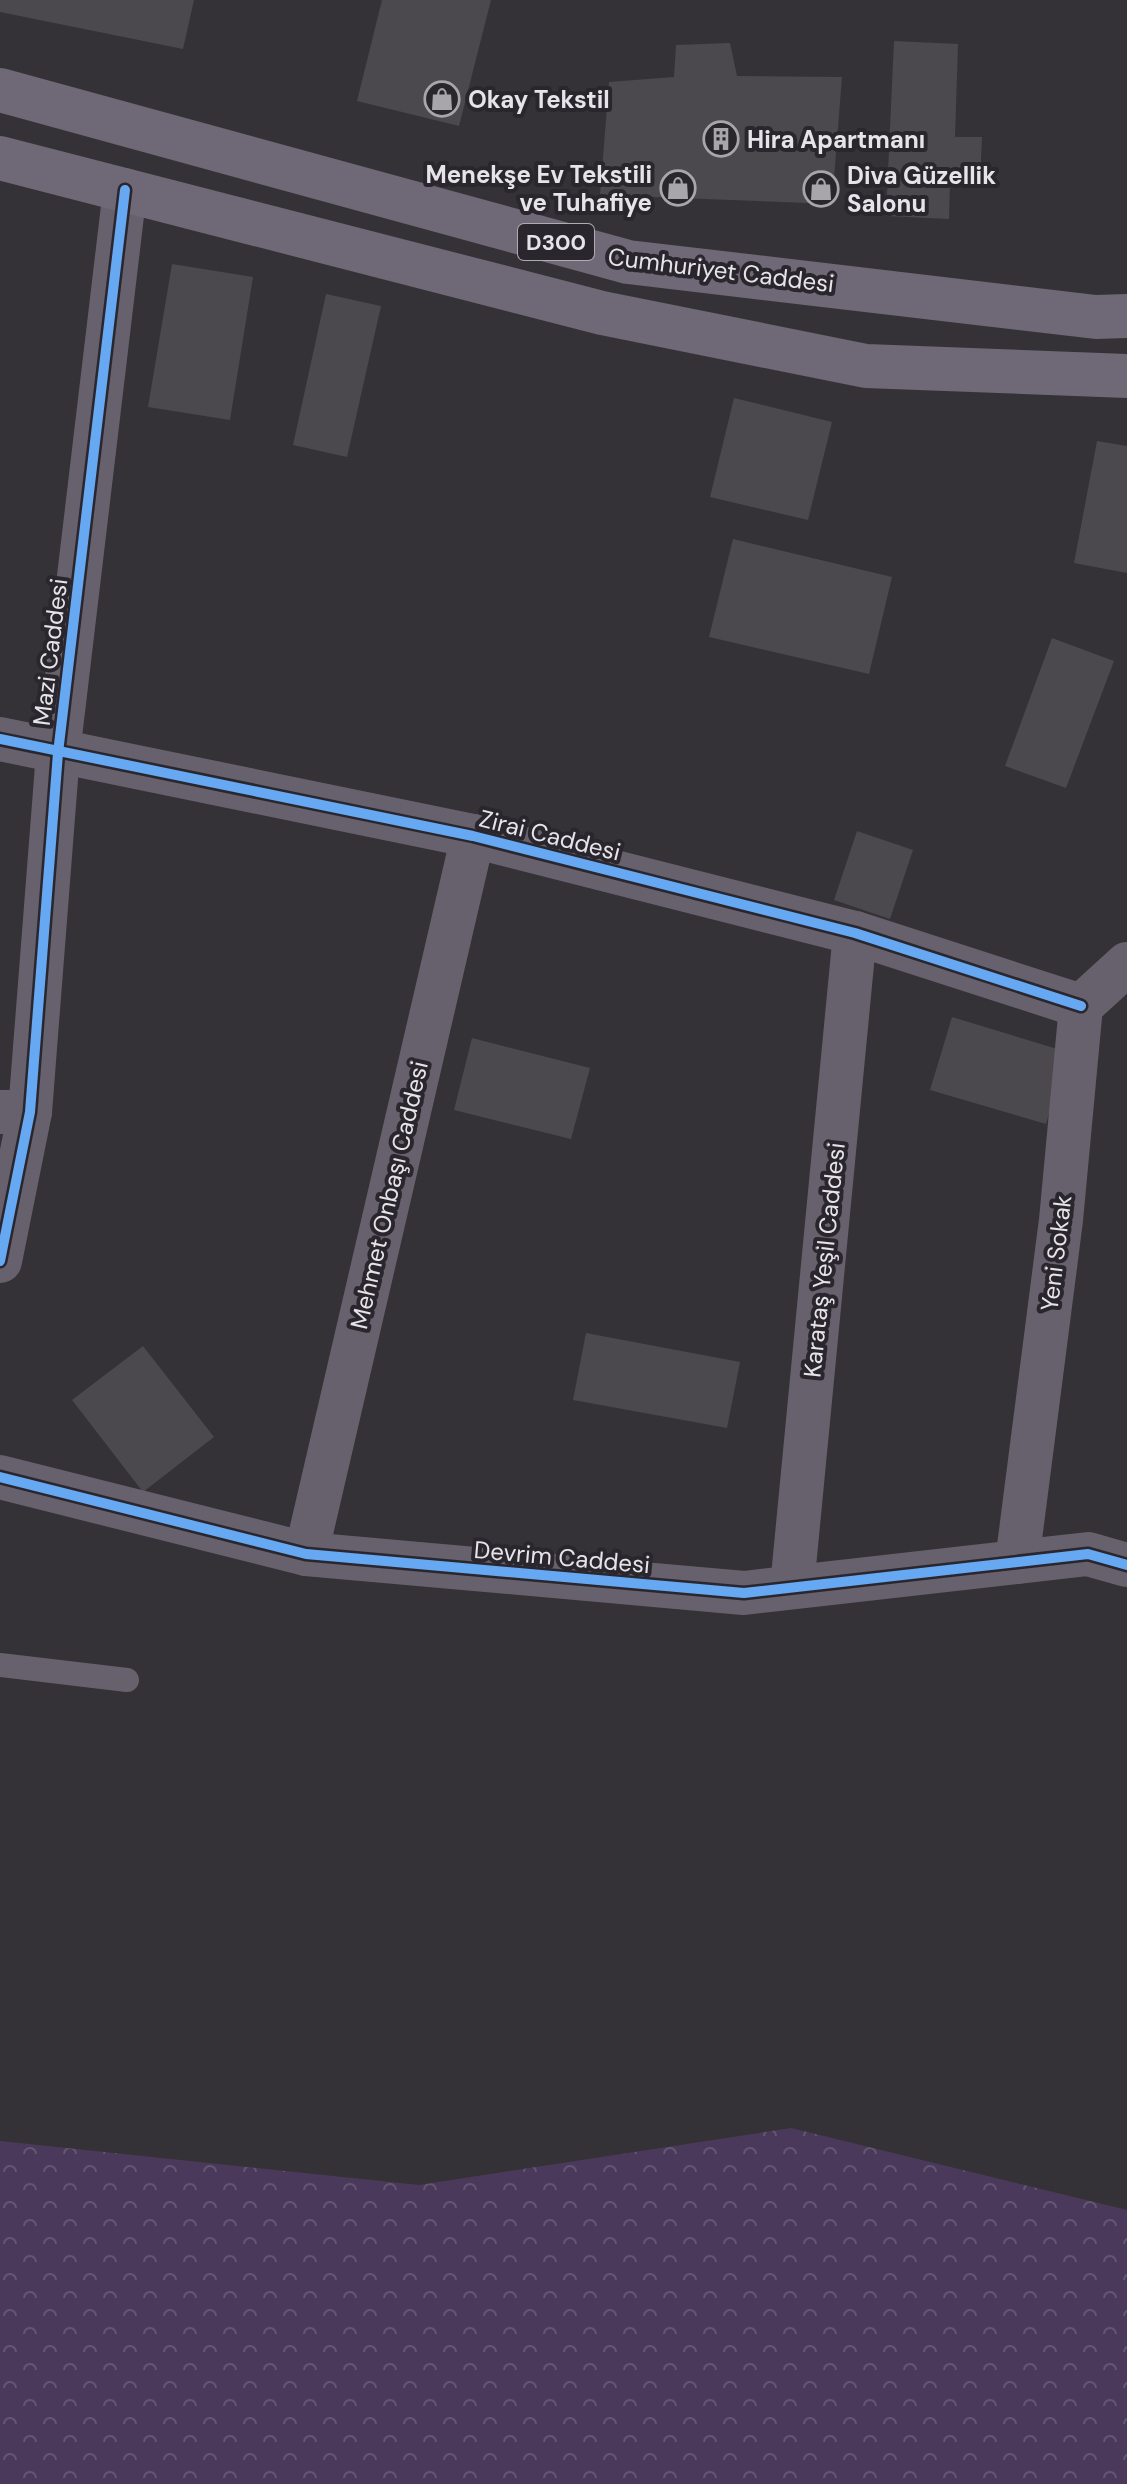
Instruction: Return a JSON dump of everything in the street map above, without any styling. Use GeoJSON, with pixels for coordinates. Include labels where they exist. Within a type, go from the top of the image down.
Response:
{"type":"FeatureCollection","features":[{"type":"Feature","properties":{"kind":"highway","name":"Cumhuriyet Caddesi"},"geometry":{"type":"LineString","coordinates":[[0,90],[628,262],[1096,317],[1127,316]]}},
{"type":"Feature","properties":{"kind":"highway","name":"D300"},"geometry":{"type":"LineString","coordinates":[[0,158],[602,313],[866,366],[1127,376]]}},
{"type":"Feature","properties":{"kind":"street","name":"Mazi Caddesi"},"geometry":{"type":"LineString","coordinates":[[0,1261],[125,190]]}},
{"type":"Feature","properties":{"kind":"street","name":"Zirai Caddesi"},"geometry":{"type":"LineString","coordinates":[[0,739],[473,836],[855,933],[1081,1006]]}},
{"type":"Feature","properties":{"kind":"street","name":"Mehmet Onbaşı Caddesi"},"geometry":{"type":"LineString","coordinates":[[306,1554],[473,836]]}},
{"type":"Feature","properties":{"kind":"street","name":"Karataş Yeşil Caddesi"},"geometry":{"type":"LineString","coordinates":[[792,1587],[855,933]]}},
{"type":"Feature","properties":{"kind":"street"},"geometry":{"type":"LineString","coordinates":[[1081,1006],[1127,964]]}},
{"type":"Feature","properties":{"kind":"street","name":"Yeni Sokak"},"geometry":{"type":"LineString","coordinates":[[1017,1562],[1061,1220],[1081,1006]]}},
{"type":"Feature","properties":{"kind":"street","name":"Devrim Caddesi"},"geometry":{"type":"LineString","coordinates":[[0,1477],[306,1554],[744,1593],[1088,1554],[1127,1565]]}},
{"type":"Feature","properties":{"kind":"lane"},"geometry":{"type":"LineString","coordinates":[[0,1665],[127,1680]]}},
{"type":"Feature","properties":{"kind":"green space"},"geometry":{"type":"Polygon","coordinates":[[[791,2128],[1127,2210],[1127,2484],[0,2484],[0,2141],[419,2185],[791,2128]]]}},
{"type":"Feature","properties":{"kind":"building"},"geometry":{"type":"Polygon","coordinates":[[[0,0],[194,0],[183,49],[0,12],[0,0]]]}},
{"type":"Feature","properties":{"kind":"building"},"geometry":{"type":"Polygon","coordinates":[[[382,0],[491,0],[459,126],[357,101],[382,0]]]}},
{"type":"Feature","properties":{"kind":"building"},"geometry":{"type":"Polygon","coordinates":[[[894,41],[958,44],[955,137],[982,137],[980,183],[950,182],[949,219],[886,216],[894,41]]]}},
{"type":"Feature","properties":{"kind":"building","name":"Hira Apartmanı"},"geometry":{"type":"Polygon","coordinates":[[[730,43],[737,76],[842,77],[832,204],[600,195],[609,82],[674,77],[676,45],[730,43]]]}},
{"type":"Feature","properties":{"kind":"building"},"geometry":{"type":"Polygon","coordinates":[[[172,264],[253,277],[230,420],[148,407],[172,264]]]}},
{"type":"Feature","properties":{"kind":"building"},"geometry":{"type":"Polygon","coordinates":[[[326,294],[381,306],[347,457],[293,445],[326,294]]]}},
{"type":"Feature","properties":{"kind":"building"},"geometry":{"type":"Polygon","coordinates":[[[734,398],[832,422],[808,520],[710,497],[734,398]]]}},
{"type":"Feature","properties":{"kind":"building"},"geometry":{"type":"Polygon","coordinates":[[[1097,441],[1127,446],[1127,573],[1074,563],[1097,441]]]}},
{"type":"Feature","properties":{"kind":"building"},"geometry":{"type":"Polygon","coordinates":[[[733,539],[892,577],[869,674],[709,637],[733,539]]]}},
{"type":"Feature","properties":{"kind":"building"},"geometry":{"type":"Polygon","coordinates":[[[1052,638],[1114,661],[1066,788],[1005,766],[1052,638]]]}},
{"type":"Feature","properties":{"kind":"building"},"geometry":{"type":"Polygon","coordinates":[[[857,831],[913,850],[890,919],[834,900],[857,831]]]}},
{"type":"Feature","properties":{"kind":"building"},"geometry":{"type":"Polygon","coordinates":[[[952,1017],[1067,1052],[1046,1124],[930,1090],[952,1017]]]}},
{"type":"Feature","properties":{"kind":"building"},"geometry":{"type":"Polygon","coordinates":[[[472,1038],[590,1068],[571,1139],[454,1110],[472,1038]]]}},
{"type":"Feature","properties":{"kind":"building"},"geometry":{"type":"Polygon","coordinates":[[[586,1333],[740,1362],[727,1428],[573,1400],[586,1333]]]}},
{"type":"Feature","properties":{"kind":"building"},"geometry":{"type":"Polygon","coordinates":[[[143,1346],[214,1437],[143,1492],[72,1400],[143,1346]]]}},
{"type":"Feature","properties":{"kind":"cycle path"},"geometry":{"type":"LineString","coordinates":[[0,1261],[30,1112],[58,753],[125,190]]}},
{"type":"Feature","properties":{"kind":"cycle path"},"geometry":{"type":"LineString","coordinates":[[0,739],[473,836],[855,933],[1081,1006]]}},
{"type":"Feature","properties":{"kind":"cycle path"},"geometry":{"type":"LineString","coordinates":[[0,1477],[306,1554],[744,1593],[1088,1554],[1127,1565]]}},
{"type":"Feature","properties":{"kind":"place","name":"Okay Tekstil"},"geometry":{"type":"Point","coordinates":[442,99]}},
{"type":"Feature","properties":{"kind":"place","name":"Hira Apartmanı"},"geometry":{"type":"Point","coordinates":[721,139]}},
{"type":"Feature","properties":{"kind":"place","name":"Menekşe Ev Tekstili ve Tuhafiye"},"geometry":{"type":"Point","coordinates":[678,188]}},
{"type":"Feature","properties":{"kind":"place","name":"Diva Güzellik Salonu"},"geometry":{"type":"Point","coordinates":[821,189]}}]}
